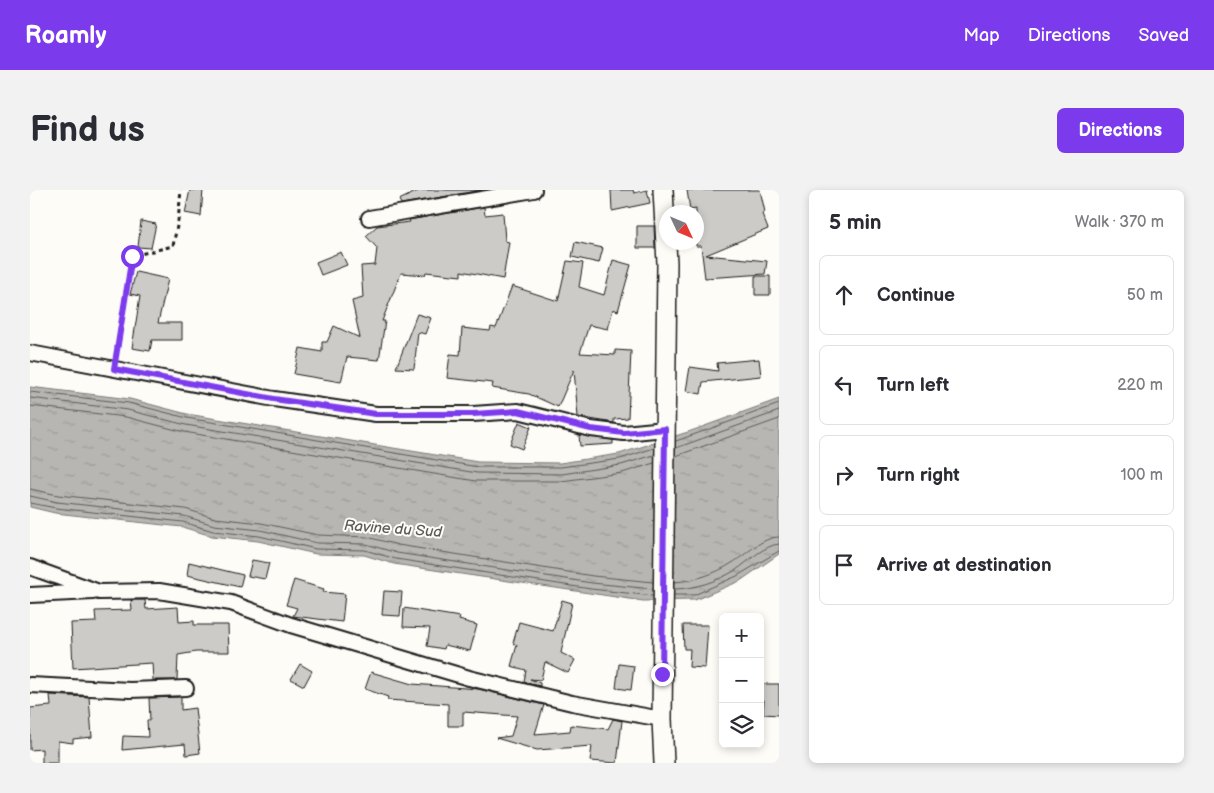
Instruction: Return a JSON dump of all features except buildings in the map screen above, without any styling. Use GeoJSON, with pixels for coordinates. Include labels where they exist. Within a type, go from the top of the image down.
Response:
{"type":"FeatureCollection","features":[{"type":"Feature","properties":{"kind":"main road"},"geometry":{"type":"LineString","coordinates":[[663,190],[667,263],[662,674],[664,763]]}},
{"type":"Feature","properties":{"kind":"street"},"geometry":{"type":"LineString","coordinates":[[369,218],[534,190]]}},
{"type":"Feature","properties":{"kind":"street"},"geometry":{"type":"LineString","coordinates":[[30,353],[274,399],[376,414],[473,414],[518,411],[591,429],[624,433],[665,429]]}},
{"type":"Feature","properties":{"kind":"street"},"geometry":{"type":"LineString","coordinates":[[30,567],[99,592]]}},
{"type":"Feature","properties":{"kind":"street"},"geometry":{"type":"LineString","coordinates":[[30,595],[159,591],[231,603],[290,625],[469,678],[572,703],[662,719]]}},
{"type":"Feature","properties":{"kind":"street"},"geometry":{"type":"LineString","coordinates":[[30,685],[130,690],[186,688]]}},
{"type":"Feature","properties":{"kind":"path"},"geometry":{"type":"LineString","coordinates":[[114,369],[132,256],[173,246],[181,190]]}},
{"type":"Feature","properties":{"kind":"water","name":"Ravine du Sud"},"geometry":{"type":"Polygon","coordinates":[[[30,387],[130,399],[187,414],[478,462],[560,463],[619,454],[691,431],[779,399],[779,554],[740,581],[695,600],[643,601],[394,564],[364,555],[316,554],[258,541],[212,536],[182,527],[55,513],[30,507],[30,387]]]}},
{"type":"Feature","properties":{"kind":"route"},"geometry":{"type":"LineString","coordinates":[[132,256],[114,369],[274,399],[376,414],[473,414],[518,411],[591,429],[624,433],[665,429],[662,674]]}}]}
